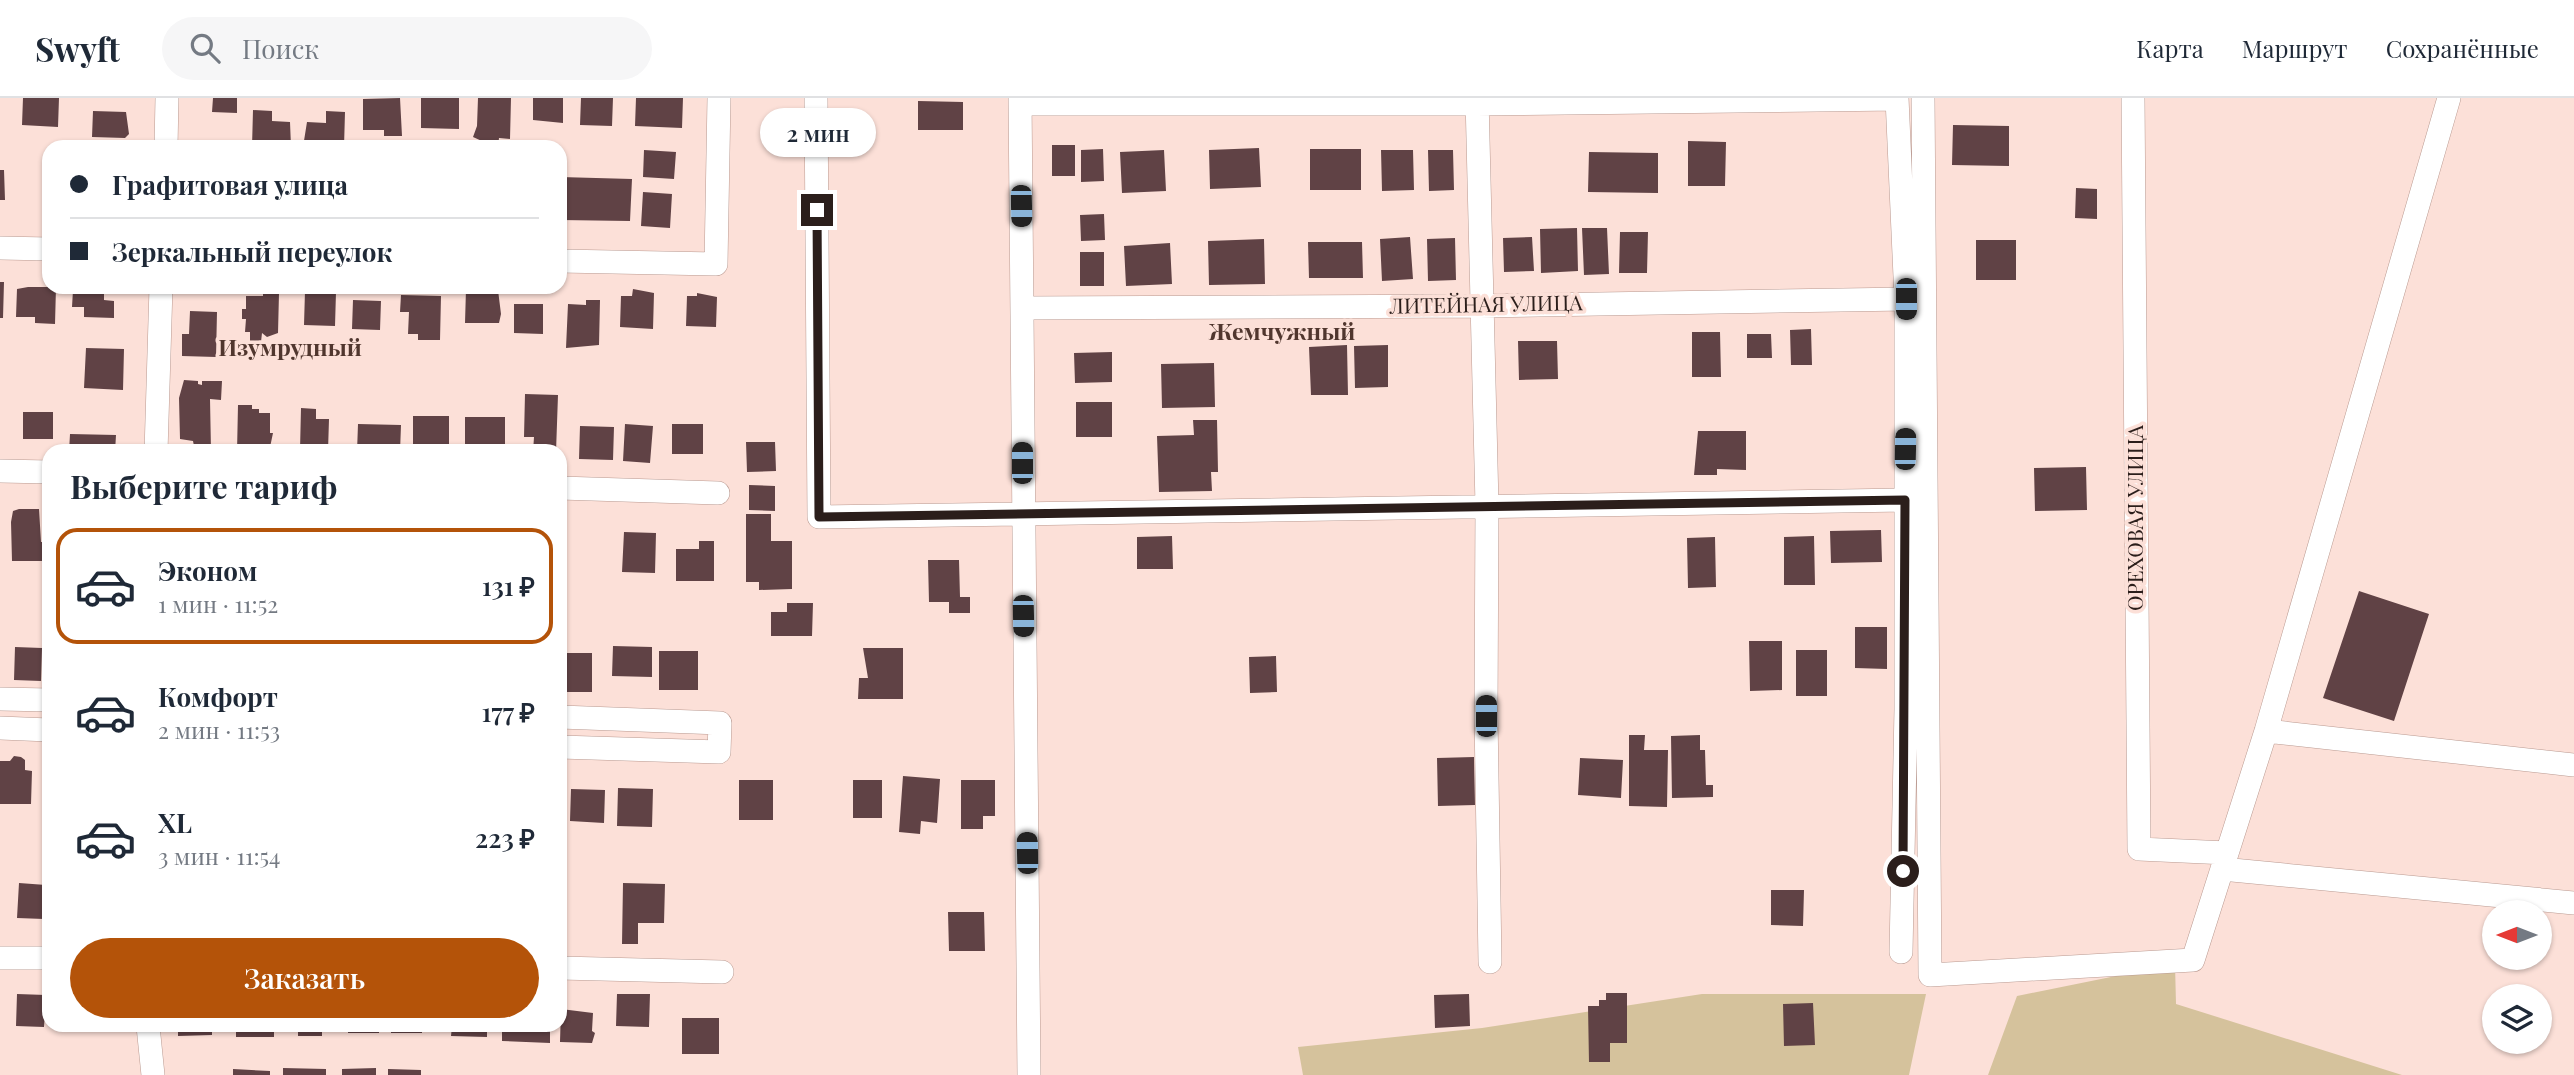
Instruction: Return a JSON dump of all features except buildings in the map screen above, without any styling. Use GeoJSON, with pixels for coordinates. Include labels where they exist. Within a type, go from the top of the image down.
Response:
{"type":"FeatureCollection","features":[{"type":"Feature","properties":{"kind":"street"},"geometry":{"type":"LineString","coordinates":[[166,140],[167,98]]}},
{"type":"Feature","properties":{"kind":"street"},"geometry":{"type":"LineString","coordinates":[[567,261],[716,264],[719,98]]}},
{"type":"Feature","properties":{"kind":"street"},"geometry":{"type":"LineString","coordinates":[[816,98],[819,517],[1905,500]]}},
{"type":"Feature","properties":{"kind":"street"},"geometry":{"type":"LineString","coordinates":[[1923,98],[1930,975],[2193,961],[2266,731],[2449,98]]}},
{"type":"Feature","properties":{"kind":"street","name":"ОРЕХОВАЯ УЛИЦА"},"geometry":{"type":"LineString","coordinates":[[2133,98],[2139,849],[2225,861]]}},
{"type":"Feature","properties":{"kind":"street"},"geometry":{"type":"LineString","coordinates":[[1029,1075],[1021,515],[1023,308],[1020,101],[1898,99],[1906,299],[1906,709],[1901,952]]}},
{"type":"Feature","properties":{"kind":"street"},"geometry":{"type":"LineString","coordinates":[[1477,101],[1487,505],[1486,716],[1490,962]]}},
{"type":"Feature","properties":{"kind":"street"},"geometry":{"type":"LineString","coordinates":[[0,248],[42,249]]}},
{"type":"Feature","properties":{"kind":"street"},"geometry":{"type":"LineString","coordinates":[[156,444],[161,294]]}},
{"type":"Feature","properties":{"kind":"street","name":"ЛИТЕЙНАЯ УЛИЦА"},"geometry":{"type":"LineString","coordinates":[[1023,308],[1480,306],[1906,299]]}},
{"type":"Feature","properties":{"kind":"street"},"geometry":{"type":"LineString","coordinates":[[0,471],[42,472]]}},
{"type":"Feature","properties":{"kind":"street"},"geometry":{"type":"LineString","coordinates":[[567,488],[719,493]]}},
{"type":"Feature","properties":{"kind":"street"},"geometry":{"type":"LineString","coordinates":[[0,699],[42,701]]}},
{"type":"Feature","properties":{"kind":"street"},"geometry":{"type":"LineString","coordinates":[[567,717],[720,723],[719,752],[567,747]]}},
{"type":"Feature","properties":{"kind":"street"},"geometry":{"type":"LineString","coordinates":[[0,728],[42,730]]}},
{"type":"Feature","properties":{"kind":"street"},"geometry":{"type":"LineString","coordinates":[[2266,731],[2574,765]]}},
{"type":"Feature","properties":{"kind":"street"},"geometry":{"type":"LineString","coordinates":[[2225,861],[2574,904]]}},
{"type":"Feature","properties":{"kind":"street"},"geometry":{"type":"LineString","coordinates":[[0,958],[42,958]]}},
{"type":"Feature","properties":{"kind":"street"},"geometry":{"type":"LineString","coordinates":[[567,968],[722,972]]}},
{"type":"Feature","properties":{"kind":"street"},"geometry":{"type":"LineString","coordinates":[[149,1032],[153,1075]]}},
{"type":"Feature","properties":{"kind":"shaded area"},"geometry":{"type":"Polygon","coordinates":[[[2175,964],[2176,1004],[2402,1075],[1988,1075],[2017,996],[2175,964]]]}},
{"type":"Feature","properties":{"kind":"shaded area"},"geometry":{"type":"Polygon","coordinates":[[[1702,994],[1926,994],[1909,1075],[1303,1075],[1298,1047],[1482,1028],[1702,994]]]}},
{"type":"Feature","properties":{"kind":"district","name":"Жемчужный"},"geometry":{"type":"Point","coordinates":[1282,332]}},
{"type":"Feature","properties":{"kind":"district","name":"Изумрудный"},"geometry":{"type":"Point","coordinates":[290,348]}},
{"type":"Feature","properties":{"kind":"route"},"geometry":{"type":"LineString","coordinates":[[817,210],[819,517],[1905,500],[1906,709],[1903,871]]}}]}
